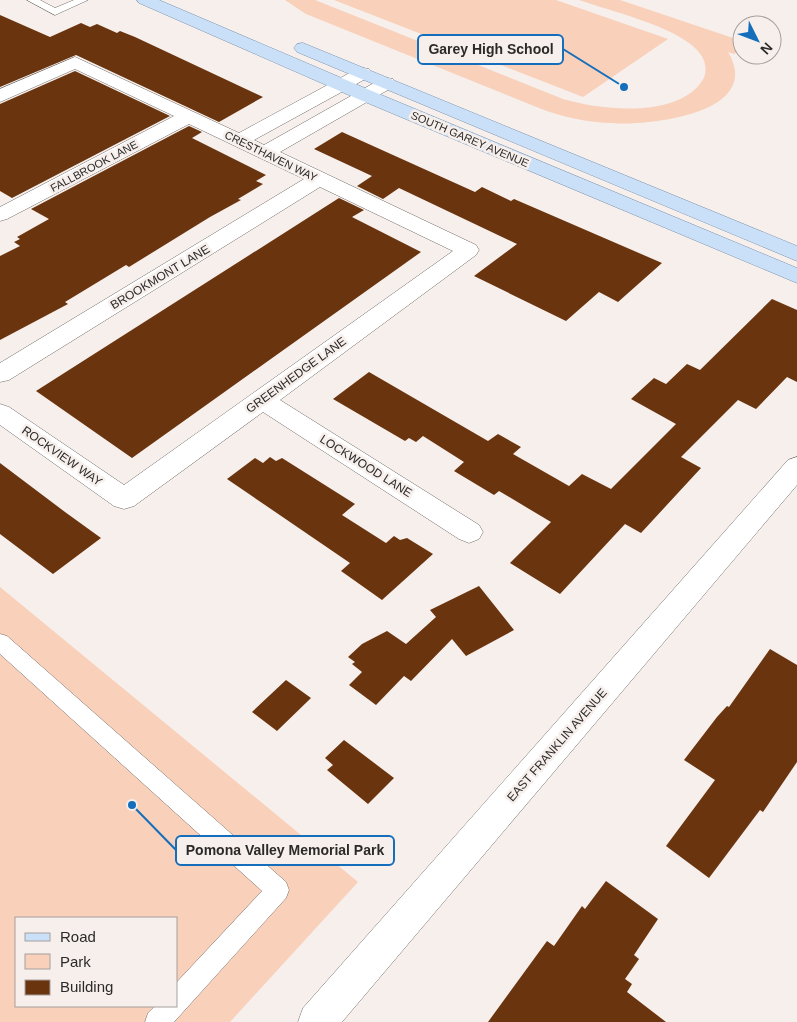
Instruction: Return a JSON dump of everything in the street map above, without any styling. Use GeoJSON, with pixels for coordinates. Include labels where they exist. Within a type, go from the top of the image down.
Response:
{"type":"FeatureCollection","features":[{"type":"Feature","properties":{"kind":"main road","name":"SOUTH GAREY AVENUE"},"geometry":{"type":"LineString","coordinates":[[145,0],[365,95],[797,276]]}},
{"type":"Feature","properties":{"kind":"main road","name":"SOUTH GAREY AVENUE"},"geometry":{"type":"LineString","coordinates":[[290,42],[797,254]]}},
{"type":"Feature","properties":{"kind":"street","name":"CRESTHAVEN WAY"},"geometry":{"type":"LineString","coordinates":[[0,96],[75,62],[468,250]]}},
{"type":"Feature","properties":{"kind":"street"},"geometry":{"type":"LineString","coordinates":[[238,141],[363,73]]}},
{"type":"Feature","properties":{"kind":"street"},"geometry":{"type":"LineString","coordinates":[[264,153],[387,82]]}},
{"type":"Feature","properties":{"kind":"street","name":"FALLBROOK LANE"},"geometry":{"type":"LineString","coordinates":[[0,215],[189,116]]}},
{"type":"Feature","properties":{"kind":"street","name":"BROOKMONT LANE"},"geometry":{"type":"LineString","coordinates":[[0,374],[319,179]]}},
{"type":"Feature","properties":{"kind":"street","name":"GREENHEDGE LANE"},"geometry":{"type":"LineString","coordinates":[[124,499],[468,250]]}},
{"type":"Feature","properties":{"kind":"street","name":"LOCKWOOD LANE"},"geometry":{"type":"LineString","coordinates":[[262,400],[469,532]]}},
{"type":"Feature","properties":{"kind":"street","name":"ROCKVIEW WAY"},"geometry":{"type":"LineString","coordinates":[[0,413],[124,499]]}},
{"type":"Feature","properties":{"kind":"street","name":"EAST FRANKLIN AVENUE"},"geometry":{"type":"LineString","coordinates":[[317,1022],[797,467]]}},
{"type":"Feature","properties":{"kind":"lane"},"geometry":{"type":"LineString","coordinates":[[32,0],[55,12],[83,0]]}},
{"type":"Feature","properties":{"kind":"lane"},"geometry":{"type":"LineString","coordinates":[[0,642],[278,890],[178,999]]}},
{"type":"Feature","properties":{"kind":"lane"},"geometry":{"type":"LineString","coordinates":[[157,1022],[171,1007]]}},
{"type":"Feature","properties":{"kind":"green space"},"geometry":{"type":"Polygon","coordinates":[[[285,0],[315,0],[563,99],[579,103],[617,108],[637,108],[657,106],[675,101],[690,93],[702,81],[706,69],[702,57],[687,41],[641,20],[579,0],[620,0],[732,38],[732,53],[728,52],[735,73],[730,90],[717,103],[697,112],[649,122],[610,123],[592,121],[565,116],[539,108],[306,14],[285,0]]]}},
{"type":"Feature","properties":{"kind":"green space"},"geometry":{"type":"Polygon","coordinates":[[[334,0],[556,0],[668,39],[583,97],[334,0]]]}},
{"type":"Feature","properties":{"kind":"green space"},"geometry":{"type":"Polygon","coordinates":[[[0,587],[358,882],[230,1022],[0,1022],[0,587]]]}},
{"type":"Feature","properties":{"kind":"building"},"geometry":{"type":"Polygon","coordinates":[[[0,15],[50,37],[81,23],[90,27],[97,24],[117,33],[120,31],[263,97],[219,122],[76,55],[0,87],[0,15]]]}},
{"type":"Feature","properties":{"kind":"building"},"geometry":{"type":"Polygon","coordinates":[[[75,71],[170,116],[12,198],[0,191],[0,104],[75,71]]]}},
{"type":"Feature","properties":{"kind":"building"},"geometry":{"type":"Polygon","coordinates":[[[189,126],[202,132],[192,138],[266,175],[256,181],[263,184],[238,199],[241,200],[129,267],[126,265],[65,302],[68,304],[0,340],[0,256],[20,246],[14,242],[20,239],[17,237],[49,219],[31,209],[189,126]]]}},
{"type":"Feature","properties":{"kind":"building"},"geometry":{"type":"Polygon","coordinates":[[[342,132],[475,192],[482,187],[511,201],[514,199],[662,263],[618,302],[599,292],[566,321],[474,276],[517,244],[399,188],[383,199],[357,186],[372,176],[314,149],[342,132]]]}},
{"type":"Feature","properties":{"kind":"building"},"geometry":{"type":"Polygon","coordinates":[[[339,198],[364,210],[352,217],[421,252],[132,458],[36,391],[339,198]]]}},
{"type":"Feature","properties":{"kind":"building"},"geometry":{"type":"Polygon","coordinates":[[[772,299],[797,310],[797,382],[787,377],[756,409],[738,400],[681,457],[701,468],[641,533],[625,524],[560,594],[510,563],[551,522],[499,491],[494,495],[454,471],[464,462],[423,436],[416,442],[409,438],[405,441],[333,399],[369,372],[488,441],[498,434],[521,447],[513,454],[569,486],[582,474],[611,489],[676,424],[631,399],[654,378],[666,384],[687,364],[700,370],[772,299]]]}},
{"type":"Feature","properties":{"kind":"building"},"geometry":{"type":"Polygon","coordinates":[[[270,457],[276,461],[282,458],[355,504],[342,515],[386,543],[394,536],[400,540],[407,538],[433,554],[382,600],[341,571],[350,563],[227,479],[255,458],[263,463],[270,457]]]}},
{"type":"Feature","properties":{"kind":"building"},"geometry":{"type":"Polygon","coordinates":[[[0,463],[101,538],[53,574],[0,534],[0,463]]]}},
{"type":"Feature","properties":{"kind":"building"},"geometry":{"type":"Polygon","coordinates":[[[479,586],[514,630],[466,656],[452,639],[411,681],[404,676],[376,705],[349,685],[362,672],[352,664],[355,662],[348,657],[362,644],[387,631],[406,644],[436,617],[430,610],[479,586]]]}},
{"type":"Feature","properties":{"kind":"building"},"geometry":{"type":"Polygon","coordinates":[[[770,649],[797,665],[797,762],[763,812],[760,810],[709,878],[666,846],[715,780],[684,760],[717,717],[727,706],[729,707],[770,649]]]}},
{"type":"Feature","properties":{"kind":"building"},"geometry":{"type":"Polygon","coordinates":[[[286,680],[311,698],[277,731],[252,712],[286,680]]]}},
{"type":"Feature","properties":{"kind":"building"},"geometry":{"type":"Polygon","coordinates":[[[344,740],[394,778],[368,804],[327,770],[333,765],[325,758],[344,740]]]}},
{"type":"Feature","properties":{"kind":"building"},"geometry":{"type":"Polygon","coordinates":[[[606,881],[658,919],[634,955],[639,959],[625,979],[632,984],[627,992],[666,1022],[488,1022],[547,941],[554,946],[582,906],[585,909],[606,881]]]}},
{"type":"Feature","properties":{"kind":"place","name":"Garey High School"},"geometry":{"type":"Point","coordinates":[624,87]}},
{"type":"Feature","properties":{"kind":"place","name":"Pomona Valley Memorial Park"},"geometry":{"type":"Point","coordinates":[132,805]}}]}
